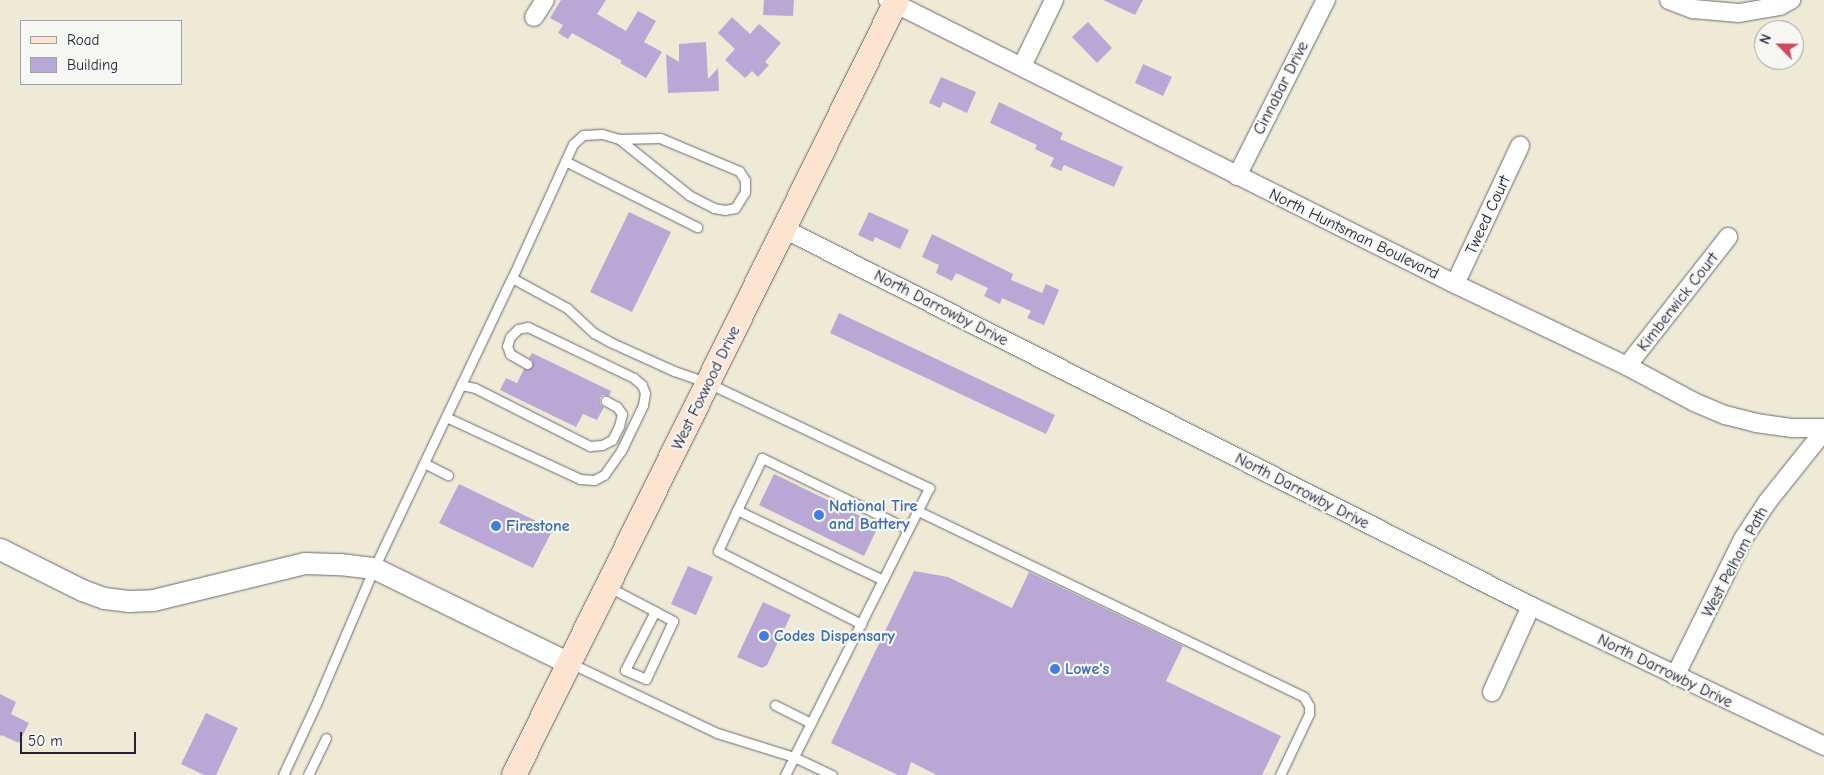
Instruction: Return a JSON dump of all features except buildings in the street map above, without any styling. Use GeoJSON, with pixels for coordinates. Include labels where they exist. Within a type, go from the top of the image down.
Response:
{"type":"FeatureCollection","features":[{"type":"Feature","properties":{"kind":"main road","name":"West Foxwood Drive"},"geometry":{"type":"LineString","coordinates":[[514,775],[784,229],[893,2]]}},
{"type":"Feature","properties":{"kind":"street"},"geometry":{"type":"LineString","coordinates":[[534,17],[545,0]]}},
{"type":"Feature","properties":{"kind":"street"},"geometry":{"type":"LineString","coordinates":[[1022,66],[1054,0]]}},
{"type":"Feature","properties":{"kind":"street","name":"Cinnabar Drive"},"geometry":{"type":"LineString","coordinates":[[1237,176],[1326,0]]}},
{"type":"Feature","properties":{"kind":"street"},"geometry":{"type":"LineString","coordinates":[[1669,0],[1693,9],[1739,13],[1780,6],[1791,0]]}},
{"type":"Feature","properties":{"kind":"street","name":"North Huntsman Boulevard"},"geometry":{"type":"LineString","coordinates":[[893,2],[1237,176],[1455,284],[1627,366],[1694,402],[1725,415],[1756,423],[1793,428],[1824,429]]}},
{"type":"Feature","properties":{"kind":"street","name":"Tweed Court"},"geometry":{"type":"LineString","coordinates":[[1455,284],[1520,146]]}},
{"type":"Feature","properties":{"kind":"street","name":"North Darrowby Drive"},"geometry":{"type":"LineString","coordinates":[[784,229],[1531,606],[1824,746]]}},
{"type":"Feature","properties":{"kind":"street","name":"Kimberwick Court"},"geometry":{"type":"LineString","coordinates":[[1627,366],[1728,237]]}},
{"type":"Feature","properties":{"kind":"street","name":"West Pelham Path"},"geometry":{"type":"LineString","coordinates":[[1675,676],[1743,539],[1789,472],[1824,429]]}},
{"type":"Feature","properties":{"kind":"street"},"geometry":{"type":"LineString","coordinates":[[0,549],[82,590],[104,598],[128,601],[153,600],[305,563],[340,564],[374,568],[569,663]]}},
{"type":"Feature","properties":{"kind":"street"},"geometry":{"type":"LineString","coordinates":[[1492,692],[1531,606]]}},
{"type":"Feature","properties":{"kind":"lane"},"geometry":{"type":"LineString","coordinates":[[283,775],[316,704],[374,568],[512,278],[573,144],[583,135],[602,134],[619,139],[660,138],[739,171],[745,180],[745,192],[735,208],[725,210],[714,208],[689,195],[619,139]]}},
{"type":"Feature","properties":{"kind":"lane"},"geometry":{"type":"LineString","coordinates":[[564,162],[697,227]]}},
{"type":"Feature","properties":{"kind":"lane"},"geometry":{"type":"LineString","coordinates":[[512,278],[567,308],[594,333],[610,342],[674,371],[708,383],[929,488],[785,775]]}},
{"type":"Feature","properties":{"kind":"lane"},"geometry":{"type":"LineString","coordinates":[[446,418],[580,479],[594,480],[604,475],[621,451],[643,404],[645,394],[642,385],[634,378],[528,328],[518,329],[510,337],[507,346],[510,354],[527,364]]}},
{"type":"Feature","properties":{"kind":"lane"},"geometry":{"type":"LineString","coordinates":[[461,385],[475,388],[590,446],[602,445],[612,440],[620,426],[622,414],[618,407],[606,401]]}},
{"type":"Feature","properties":{"kind":"lane"},"geometry":{"type":"LineString","coordinates":[[861,624],[718,551],[762,458],[908,529]]}},
{"type":"Feature","properties":{"kind":"lane"},"geometry":{"type":"LineString","coordinates":[[424,463],[448,474]]}},
{"type":"Feature","properties":{"kind":"lane"},"geometry":{"type":"LineString","coordinates":[[737,510],[883,580]]}},
{"type":"Feature","properties":{"kind":"lane"},"geometry":{"type":"LineString","coordinates":[[918,511],[1304,697],[1309,706],[1309,714],[1280,775]]}},
{"type":"Feature","properties":{"kind":"lane"},"geometry":{"type":"LineString","coordinates":[[607,586],[655,611],[673,621],[646,680],[625,670],[655,611]]}},
{"type":"Feature","properties":{"kind":"lane"},"geometry":{"type":"LineString","coordinates":[[569,663],[717,733],[794,757],[832,775]]}},
{"type":"Feature","properties":{"kind":"lane"},"geometry":{"type":"LineString","coordinates":[[775,705],[811,723]]}},
{"type":"Feature","properties":{"kind":"lane"},"geometry":{"type":"LineString","coordinates":[[308,775],[326,738]]}},
{"type":"Feature","properties":{"kind":"place","name":"National Tire and Battery"},"geometry":{"type":"Point","coordinates":[819,515]}},
{"type":"Feature","properties":{"kind":"place","name":"Firestone"},"geometry":{"type":"Point","coordinates":[496,526]}},
{"type":"Feature","properties":{"kind":"place","name":"Codes Dispensary"},"geometry":{"type":"Point","coordinates":[764,636]}},
{"type":"Feature","properties":{"kind":"place","name":"Lowe's"},"geometry":{"type":"Point","coordinates":[1055,669]}}]}
